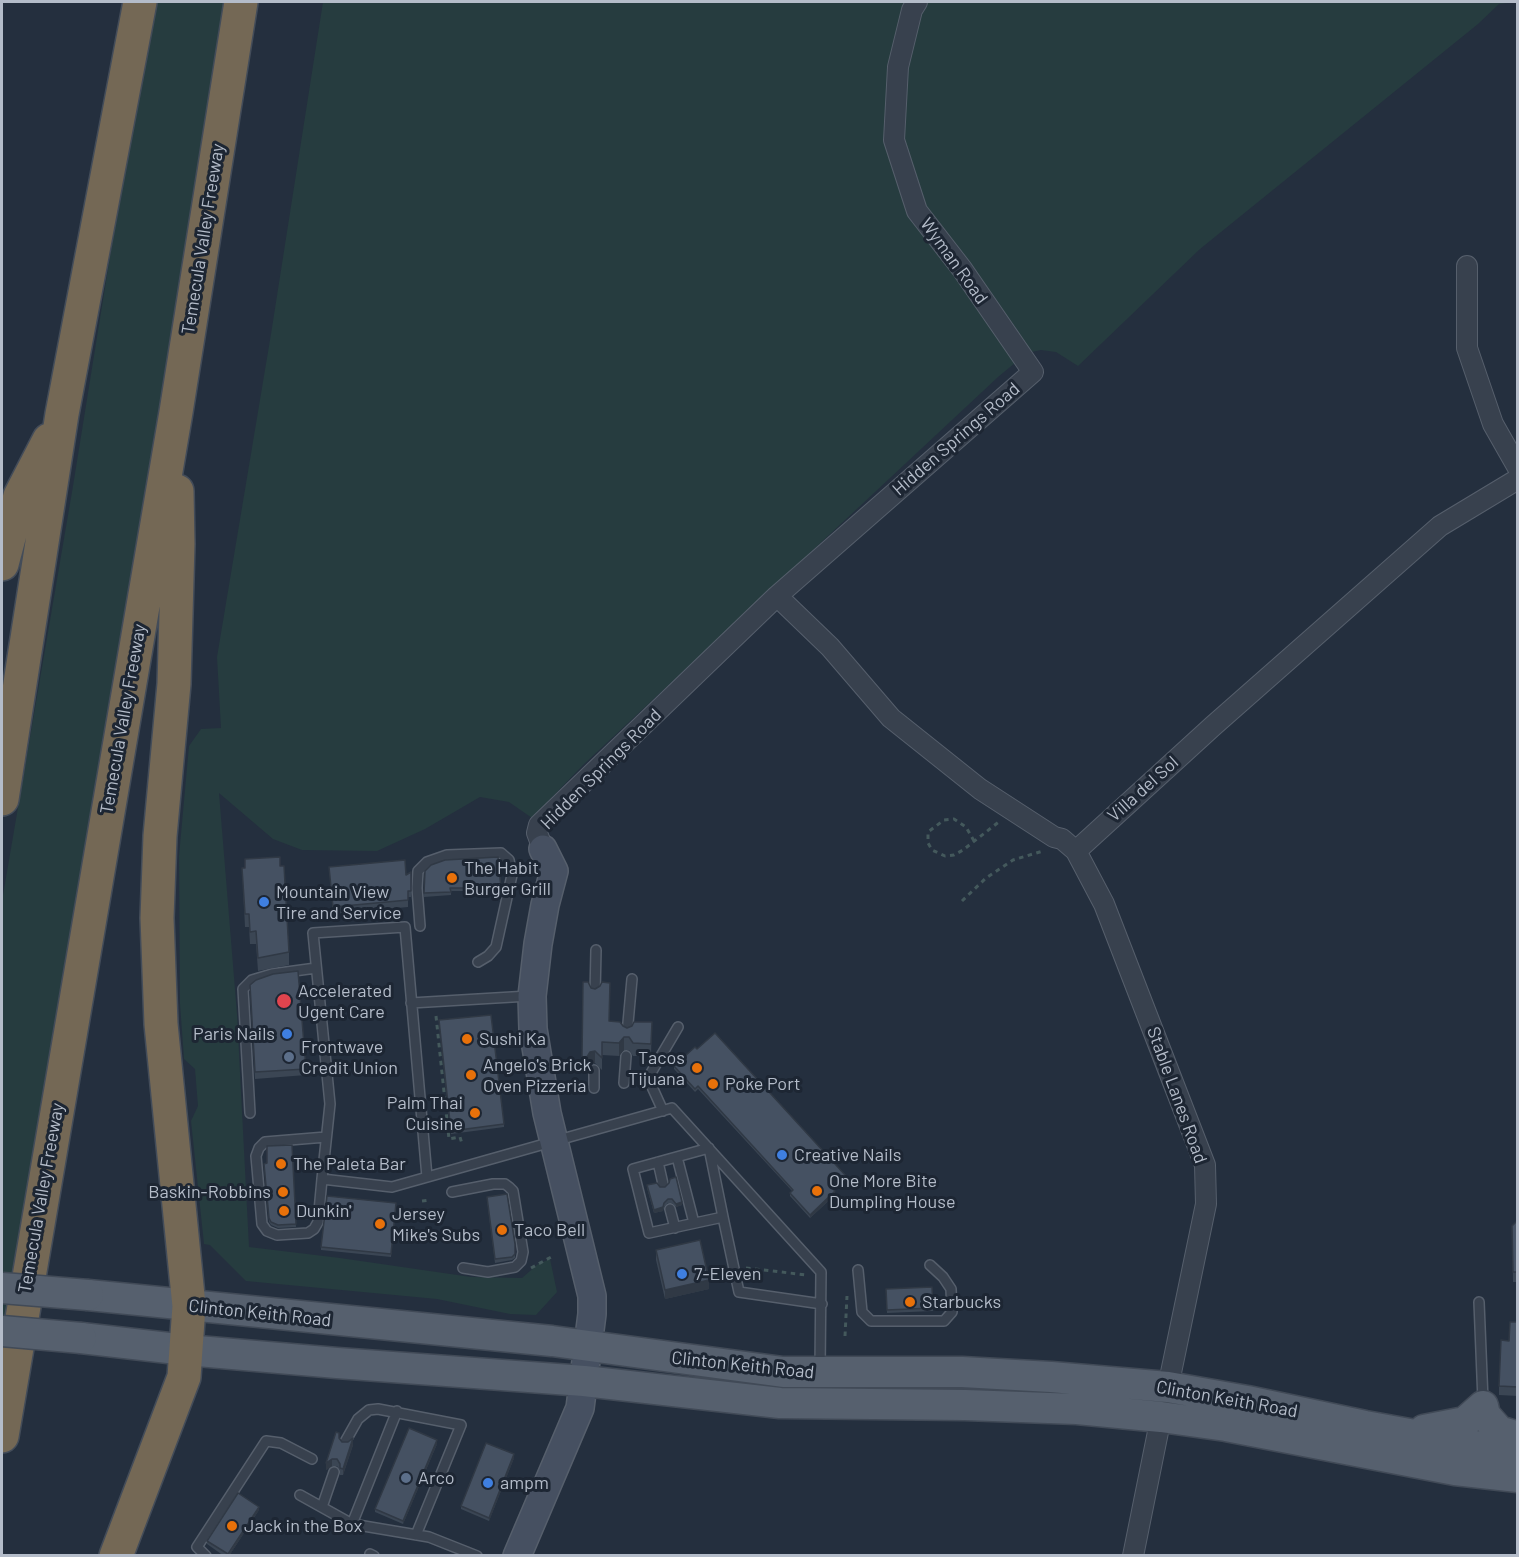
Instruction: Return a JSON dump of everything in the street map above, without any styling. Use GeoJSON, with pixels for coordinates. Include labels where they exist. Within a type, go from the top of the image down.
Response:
{"type":"FeatureCollection","features":[{"type":"Feature","properties":{"kind":"highway"},"geometry":{"type":"LineString","coordinates":[[2,799],[62,414],[141,2]]}},
{"type":"Feature","properties":{"kind":"highway","name":"Temecula Valley Freeway"},"geometry":{"type":"LineString","coordinates":[[2,1436],[176,412],[241,2]]}},
{"type":"Feature","properties":{"kind":"highway"},"geometry":{"type":"LineString","coordinates":[[116,1556],[184,1377],[189,1306],[161,1024],[157,918],[160,836],[174,684],[178,544],[176,412]]}},
{"type":"Feature","properties":{"kind":"highway"},"geometry":{"type":"LineString","coordinates":[[2,564],[20,496],[62,414]]}},
{"type":"Feature","properties":{"kind":"main road","name":"Clinton Keith Road"},"geometry":{"type":"LineString","coordinates":[[2,1288],[588,1347],[783,1372],[962,1372],[1168,1387],[1481,1447],[1518,1449]]}},
{"type":"Feature","properties":{"kind":"main road","name":"Clinton Keith Road"},"geometry":{"type":"LineString","coordinates":[[2,1330],[186,1350],[584,1381],[780,1403],[1077,1409],[1161,1417],[1226,1426],[1455,1470],[1518,1477]]}},
{"type":"Feature","properties":{"kind":"main road"},"geometry":{"type":"LineString","coordinates":[[965,1405],[986,1392],[1045,1390],[1156,1398],[1168,1387]]}},
{"type":"Feature","properties":{"kind":"main road"},"geometry":{"type":"LineString","coordinates":[[1161,1417],[1164,1411],[1191,1406],[1273,1418],[1304,1413]]}},
{"type":"Feature","properties":{"kind":"main road"},"geometry":{"type":"LineString","coordinates":[[1400,1432],[1436,1429],[1465,1422],[1483,1406],[1485,1415],[1498,1431],[1518,1437]]}},
{"type":"Feature","properties":{"kind":"street","name":"Wyman Road"},"geometry":{"type":"LineString","coordinates":[[917,2],[912,10],[897,67],[894,140],[917,211],[963,269],[1033,372]]}},
{"type":"Feature","properties":{"kind":"street"},"geometry":{"type":"LineString","coordinates":[[1467,266],[1467,348],[1493,424],[1518,468]]}},
{"type":"Feature","properties":{"kind":"street","name":"Hidden Springs Road"},"geometry":{"type":"LineString","coordinates":[[517,1556],[580,1408],[592,1314],[592,1296],[554,1140],[538,1066],[533,1029],[532,996],[538,944],[554,871],[537,833],[539,825],[777,596],[1033,372]]}},
{"type":"Feature","properties":{"kind":"street","name":"Villa del Sol"},"geometry":{"type":"LineString","coordinates":[[1069,845],[1222,718],[1440,526],[1518,479]]}},
{"type":"Feature","properties":{"kind":"street"},"geometry":{"type":"LineString","coordinates":[[777,596],[830,647],[891,718],[980,789],[1069,845]]}},
{"type":"Feature","properties":{"kind":"street","name":"Stable Lanes Road"},"geometry":{"type":"LineString","coordinates":[[1069,845],[1104,904],[1205,1166],[1206,1204],[1168,1387]]}},
{"type":"Feature","properties":{"kind":"street"},"geometry":{"type":"LineString","coordinates":[[1133,1556],[1161,1417]]}},
{"type":"Feature","properties":{"kind":"lane"},"geometry":{"type":"LineString","coordinates":[[420,926],[418,871],[427,862],[447,855],[501,853],[508,860],[512,875],[496,947],[478,962]]}},
{"type":"Feature","properties":{"kind":"lane"},"geometry":{"type":"LineString","coordinates":[[326,1137],[265,1142],[259,1148],[256,1156],[262,1224],[267,1231],[277,1234],[308,1233],[318,1222],[330,1104],[313,933],[405,927],[427,1177]]}},
{"type":"Feature","properties":{"kind":"lane"},"geometry":{"type":"LineString","coordinates":[[595,995],[596,950]]}},
{"type":"Feature","properties":{"kind":"lane"},"geometry":{"type":"LineString","coordinates":[[250,1113],[243,989],[252,980],[272,974],[316,968]]}},
{"type":"Feature","properties":{"kind":"lane"},"geometry":{"type":"LineString","coordinates":[[627,1034],[632,979]]}},
{"type":"Feature","properties":{"kind":"lane"},"geometry":{"type":"LineString","coordinates":[[411,1003],[532,996]]}},
{"type":"Feature","properties":{"kind":"lane"},"geometry":{"type":"LineString","coordinates":[[663,1111],[648,1078],[678,1027]]}},
{"type":"Feature","properties":{"kind":"lane"},"geometry":{"type":"LineString","coordinates":[[624,1083],[626,1056]]}},
{"type":"Feature","properties":{"kind":"lane"},"geometry":{"type":"LineString","coordinates":[[594,1070],[594,1088]]}},
{"type":"Feature","properties":{"kind":"lane"},"geometry":{"type":"LineString","coordinates":[[322,1179],[392,1187],[672,1108],[821,1272],[820,1373]]}},
{"type":"Feature","properties":{"kind":"lane"},"geometry":{"type":"LineString","coordinates":[[709,1148],[633,1169],[649,1233],[723,1217]]}},
{"type":"Feature","properties":{"kind":"lane"},"geometry":{"type":"LineString","coordinates":[[709,1148],[739,1292],[822,1304]]}},
{"type":"Feature","properties":{"kind":"lane"},"geometry":{"type":"LineString","coordinates":[[677,1157],[694,1224]]}},
{"type":"Feature","properties":{"kind":"lane"},"geometry":{"type":"LineString","coordinates":[[658,1162],[663,1184]]}},
{"type":"Feature","properties":{"kind":"lane"},"geometry":{"type":"LineString","coordinates":[[452,1192],[493,1184],[505,1184],[509,1187],[513,1191],[523,1252],[521,1261],[515,1267],[488,1272],[463,1268]]}},
{"type":"Feature","properties":{"kind":"lane"},"geometry":{"type":"LineString","coordinates":[[670,1209],[675,1228]]}},
{"type":"Feature","properties":{"kind":"lane"},"geometry":{"type":"LineString","coordinates":[[858,1270],[862,1312],[871,1321],[944,1321],[952,1312],[951,1289],[943,1277],[930,1265]]}},
{"type":"Feature","properties":{"kind":"lane"},"geometry":{"type":"LineString","coordinates":[[1479,1302],[1483,1406]]}},
{"type":"Feature","properties":{"kind":"lane"},"geometry":{"type":"LineString","coordinates":[[345,1442],[358,1419],[378,1409],[461,1425],[416,1535]]}},
{"type":"Feature","properties":{"kind":"lane"},"geometry":{"type":"LineString","coordinates":[[352,1524],[397,1412]]}},
{"type":"Feature","properties":{"kind":"lane"},"geometry":{"type":"LineString","coordinates":[[206,1556],[197,1547],[266,1441],[281,1443],[312,1459]]}},
{"type":"Feature","properties":{"kind":"lane"},"geometry":{"type":"LineString","coordinates":[[322,1507],[334,1472]]}},
{"type":"Feature","properties":{"kind":"lane"},"geometry":{"type":"LineString","coordinates":[[300,1495],[352,1524],[429,1537],[477,1556]]}},
{"type":"Feature","properties":{"kind":"path"},"geometry":{"type":"LineString","coordinates":[[974,841],[966,827],[954,819],[944,820],[928,832],[928,843],[932,850],[945,856],[954,855],[974,841],[1013,810]]}},
{"type":"Feature","properties":{"kind":"path"},"geometry":{"type":"LineString","coordinates":[[962,901],[986,878],[1012,860],[1069,845]]}},
{"type":"Feature","properties":{"kind":"path"},"geometry":{"type":"LineString","coordinates":[[436,1016],[449,1139],[459,1137],[462,1144]]}},
{"type":"Feature","properties":{"kind":"path"},"geometry":{"type":"LineString","coordinates":[[422,1201],[430,1200]]}},
{"type":"Feature","properties":{"kind":"path"},"geometry":{"type":"LineString","coordinates":[[746,1269],[808,1275]]}},
{"type":"Feature","properties":{"kind":"path"},"geometry":{"type":"LineString","coordinates":[[845,1336],[847,1289]]}},
{"type":"Feature","properties":{"kind":"green space"},"geometry":{"type":"Polygon","coordinates":[[[151,2],[228,2],[198,191],[2,1343],[2,901],[73,486],[151,2]]]}},
{"type":"Feature","properties":{"kind":"green space"},"geometry":{"type":"Polygon","coordinates":[[[323,2],[1517,2],[1499,4],[1478,24],[1200,249],[1078,366],[1056,352],[1041,350],[1027,353],[998,377],[583,765],[532,818],[509,802],[480,797],[425,829],[377,851],[302,850],[273,839],[219,793],[237,1014],[249,1247],[471,1277],[522,1278],[538,1264],[550,1259],[557,1292],[536,1315],[510,1314],[437,1299],[246,1281],[210,1245],[204,1244],[191,1121],[198,1106],[195,1069],[184,1059],[180,1004],[179,856],[189,746],[201,729],[221,728],[217,657],[323,2]]]}},
{"type":"Feature","properties":{"kind":"building","name":"Mountain View Tire and Service"},"geometry":{"type":"Polygon","coordinates":[[[280,857],[280,866],[284,866],[289,952],[258,958],[256,931],[250,932],[249,914],[245,914],[242,868],[245,868],[245,859],[280,857]]]}},
{"type":"Feature","properties":{"kind":"building","name":"The Habit Burger Grill"},"geometry":{"type":"Polygon","coordinates":[[[498,857],[501,888],[480,890],[480,888],[450,888],[451,892],[424,893],[425,871],[431,865],[445,860],[498,857]]]}},
{"type":"Feature","properties":{"kind":"building"},"geometry":{"type":"Polygon","coordinates":[[[405,860],[406,875],[411,872],[411,891],[408,891],[408,900],[333,907],[329,867],[405,860]]]}},
{"type":"Feature","properties":{"kind":"building"},"geometry":{"type":"Polygon","coordinates":[[[298,971],[306,1069],[255,1072],[250,985],[256,980],[273,974],[298,971]]]}},
{"type":"Feature","properties":{"kind":"building"},"geometry":{"type":"Polygon","coordinates":[[[583,982],[588,982],[591,988],[595,989],[602,982],[610,983],[609,1021],[620,1022],[627,1028],[634,1022],[652,1022],[651,1044],[633,1043],[629,1037],[624,1037],[619,1043],[602,1042],[602,1058],[595,1051],[590,1052],[587,1057],[582,1057],[583,982]]]}},
{"type":"Feature","properties":{"kind":"building"},"geometry":{"type":"Polygon","coordinates":[[[491,1015],[504,1124],[451,1131],[439,1020],[491,1015]]]}},
{"type":"Feature","properties":{"kind":"building"},"geometry":{"type":"Polygon","coordinates":[[[715,1033],[846,1176],[833,1189],[835,1191],[810,1215],[790,1193],[793,1190],[698,1086],[695,1089],[674,1066],[715,1033]]]}},
{"type":"Feature","properties":{"kind":"building"},"geometry":{"type":"Polygon","coordinates":[[[292,1145],[296,1224],[278,1225],[271,1222],[269,1218],[264,1164],[267,1163],[267,1146],[292,1145]]]}},
{"type":"Feature","properties":{"kind":"building"},"geometry":{"type":"Polygon","coordinates":[[[676,1177],[682,1202],[676,1204],[672,1199],[668,1199],[663,1207],[654,1210],[647,1185],[657,1183],[660,1187],[665,1187],[670,1179],[676,1177]]]}},
{"type":"Feature","properties":{"kind":"building","name":"Taco Bell"},"geometry":{"type":"Polygon","coordinates":[[[507,1194],[515,1254],[512,1257],[495,1259],[487,1197],[507,1194]]]}},
{"type":"Feature","properties":{"kind":"building"},"geometry":{"type":"Polygon","coordinates":[[[327,1196],[396,1203],[391,1254],[321,1247],[327,1196]]]}},
{"type":"Feature","properties":{"kind":"building"},"geometry":{"type":"Polygon","coordinates":[[[1518,1220],[1518,1272],[1513,1272],[1512,1226],[1518,1220]]]}},
{"type":"Feature","properties":{"kind":"building","name":"7-Eleven"},"geometry":{"type":"Polygon","coordinates":[[[700,1240],[709,1280],[665,1290],[656,1250],[700,1240]]]}},
{"type":"Feature","properties":{"kind":"building","name":"Starbucks"},"geometry":{"type":"Polygon","coordinates":[[[932,1287],[933,1308],[887,1310],[886,1289],[932,1287]]]}},
{"type":"Feature","properties":{"kind":"building"},"geometry":{"type":"Polygon","coordinates":[[[1510,1322],[1518,1322],[1518,1387],[1499,1386],[1501,1340],[1509,1341],[1510,1322]]]}},
{"type":"Feature","properties":{"kind":"building"},"geometry":{"type":"Polygon","coordinates":[[[409,1428],[437,1440],[403,1521],[375,1509],[409,1428]]]}},
{"type":"Feature","properties":{"kind":"building"},"geometry":{"type":"Polygon","coordinates":[[[336,1432],[339,1433],[342,1442],[348,1442],[353,1438],[343,1469],[340,1468],[337,1459],[326,1463],[336,1432]]]}},
{"type":"Feature","properties":{"kind":"building","name":"ampm"},"geometry":{"type":"Polygon","coordinates":[[[486,1443],[514,1454],[489,1518],[461,1506],[486,1443]]]}},
{"type":"Feature","properties":{"kind":"building","name":"Jack in the Box"},"geometry":{"type":"Polygon","coordinates":[[[238,1493],[259,1507],[228,1554],[207,1541],[238,1493]]]}},
{"type":"Feature","properties":{"kind":"place","name":"The Habit Burger Grill"},"geometry":{"type":"Point","coordinates":[452,878]}},
{"type":"Feature","properties":{"kind":"place","name":"Mountain View Tire and Service"},"geometry":{"type":"Point","coordinates":[264,902]}},
{"type":"Feature","properties":{"kind":"place","name":"Accelerated Ugent Care"},"geometry":{"type":"Point","coordinates":[284,1001]}},
{"type":"Feature","properties":{"kind":"place","name":"Paris Nails"},"geometry":{"type":"Point","coordinates":[287,1034]}},
{"type":"Feature","properties":{"kind":"place","name":"Sushi Ka"},"geometry":{"type":"Point","coordinates":[467,1039]}},
{"type":"Feature","properties":{"kind":"place","name":"Frontwave Credit Union"},"geometry":{"type":"Point","coordinates":[289,1057]}},
{"type":"Feature","properties":{"kind":"place","name":"Tacos Tijuana"},"geometry":{"type":"Point","coordinates":[697,1068]}},
{"type":"Feature","properties":{"kind":"place","name":"Angelo's Brick Oven Pizzeria"},"geometry":{"type":"Point","coordinates":[471,1075]}},
{"type":"Feature","properties":{"kind":"place","name":"Poke Port"},"geometry":{"type":"Point","coordinates":[713,1084]}},
{"type":"Feature","properties":{"kind":"place","name":"Palm Thai Cuisine"},"geometry":{"type":"Point","coordinates":[475,1113]}},
{"type":"Feature","properties":{"kind":"place","name":"Creative Nails"},"geometry":{"type":"Point","coordinates":[782,1155]}},
{"type":"Feature","properties":{"kind":"place","name":"The Paleta Bar"},"geometry":{"type":"Point","coordinates":[281,1164]}},
{"type":"Feature","properties":{"kind":"place","name":"One More Bite Dumpling House"},"geometry":{"type":"Point","coordinates":[817,1191]}},
{"type":"Feature","properties":{"kind":"place","name":"Baskin-Robbins"},"geometry":{"type":"Point","coordinates":[283,1192]}},
{"type":"Feature","properties":{"kind":"place","name":"Dunkin'"},"geometry":{"type":"Point","coordinates":[284,1211]}},
{"type":"Feature","properties":{"kind":"place","name":"Jersey Mike's Subs"},"geometry":{"type":"Point","coordinates":[380,1224]}},
{"type":"Feature","properties":{"kind":"place","name":"Taco Bell"},"geometry":{"type":"Point","coordinates":[502,1230]}},
{"type":"Feature","properties":{"kind":"place","name":"7-Eleven"},"geometry":{"type":"Point","coordinates":[682,1274]}},
{"type":"Feature","properties":{"kind":"place","name":"Starbucks"},"geometry":{"type":"Point","coordinates":[910,1302]}},
{"type":"Feature","properties":{"kind":"place","name":"Arco"},"geometry":{"type":"Point","coordinates":[406,1478]}},
{"type":"Feature","properties":{"kind":"place","name":"ampm"},"geometry":{"type":"Point","coordinates":[488,1483]}},
{"type":"Feature","properties":{"kind":"place","name":"Jack in the Box"},"geometry":{"type":"Point","coordinates":[232,1526]}}]}
